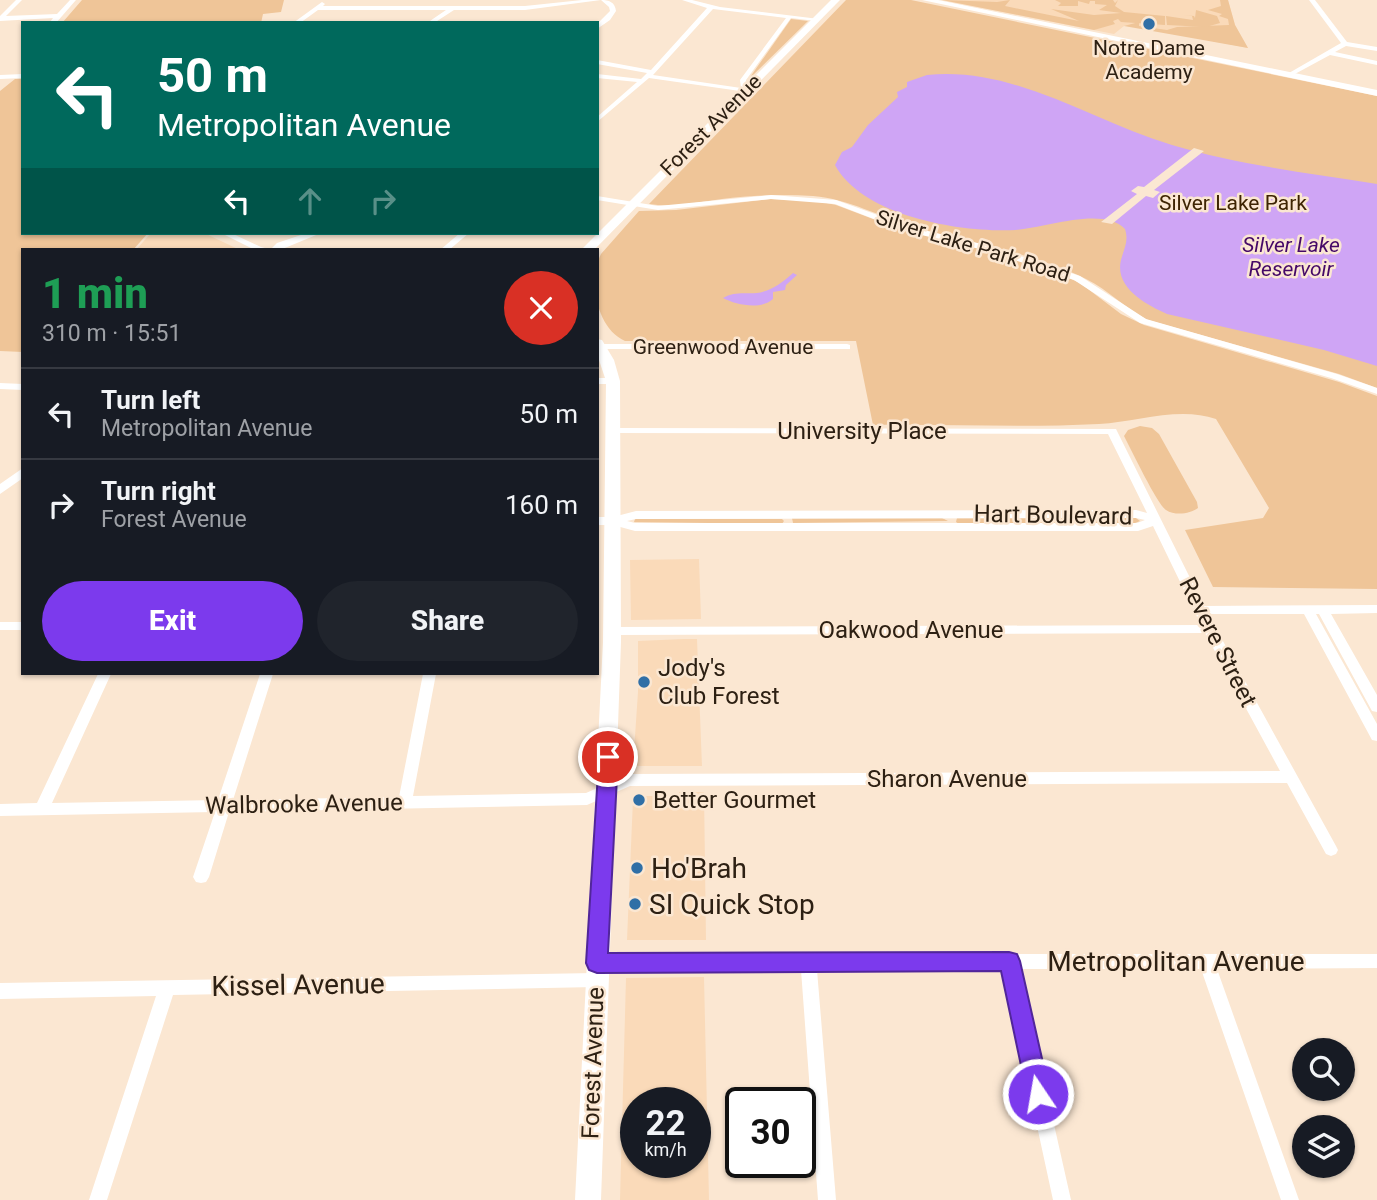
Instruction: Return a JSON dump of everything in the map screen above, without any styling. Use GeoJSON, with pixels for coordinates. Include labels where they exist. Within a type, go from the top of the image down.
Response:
{"type":"FeatureCollection","features":[{"type":"Feature","properties":{"kind":"main road","name":"Forest Avenue"},"geometry":{"type":"LineString","coordinates":[[589,248],[836,0]]}},
{"type":"Feature","properties":{"kind":"main road"},"geometry":{"type":"LineString","coordinates":[[926,0],[1377,93]]}},
{"type":"Feature","properties":{"kind":"main road","name":"Forest Avenue"},"geometry":{"type":"LineString","coordinates":[[588,1200],[612,631],[605,521],[612,431],[605,381],[607,360],[599,347]]}},
{"type":"Feature","properties":{"kind":"street"},"geometry":{"type":"LineString","coordinates":[[2,16],[19,0]]}},
{"type":"Feature","properties":{"kind":"street"},"geometry":{"type":"LineString","coordinates":[[54,21],[73,0]]}},
{"type":"Feature","properties":{"kind":"street"},"geometry":{"type":"LineString","coordinates":[[299,21],[328,0]]}},
{"type":"Feature","properties":{"kind":"street"},"geometry":{"type":"LineString","coordinates":[[447,0],[452,8]]}},
{"type":"Feature","properties":{"kind":"street"},"geometry":{"type":"LineString","coordinates":[[317,8],[526,8],[598,0]]}},
{"type":"Feature","properties":{"kind":"street"},"geometry":{"type":"LineString","coordinates":[[599,26],[613,11],[611,4],[604,0]]}},
{"type":"Feature","properties":{"kind":"street"},"geometry":{"type":"LineString","coordinates":[[685,0],[712,7],[816,19]]}},
{"type":"Feature","properties":{"kind":"street"},"geometry":{"type":"LineString","coordinates":[[1312,0],[1345,44]]}},
{"type":"Feature","properties":{"kind":"street"},"geometry":{"type":"LineString","coordinates":[[599,118],[647,77],[712,7]]}},
{"type":"Feature","properties":{"kind":"street"},"geometry":{"type":"LineString","coordinates":[[433,21],[452,8]]}},
{"type":"Feature","properties":{"kind":"street"},"geometry":{"type":"LineString","coordinates":[[2,16],[58,16]]}},
{"type":"Feature","properties":{"kind":"street"},"geometry":{"type":"LineString","coordinates":[[599,76],[647,77],[744,91],[743,79],[790,16]]}},
{"type":"Feature","properties":{"kind":"street"},"geometry":{"type":"LineString","coordinates":[[1291,74],[1345,44],[1377,48]]}},
{"type":"Feature","properties":{"kind":"street"},"geometry":{"type":"LineString","coordinates":[[1329,53],[1377,63]]}},
{"type":"Feature","properties":{"kind":"street"},"geometry":{"type":"LineString","coordinates":[[599,63],[647,77]]}},
{"type":"Feature","properties":{"kind":"street"},"geometry":{"type":"LineString","coordinates":[[0,77],[21,76]]}},
{"type":"Feature","properties":{"kind":"street","name":"Silver Lake Park Road"},"geometry":{"type":"LineString","coordinates":[[599,198],[632,205],[673,208],[771,197],[836,202],[908,229],[991,249],[1077,278],[1127,313],[1152,324],[1334,376],[1377,391]]}},
{"type":"Feature","properties":{"kind":"street"},"geometry":{"type":"LineString","coordinates":[[229,235],[257,248]]}},
{"type":"Feature","properties":{"kind":"street"},"geometry":{"type":"LineString","coordinates":[[277,248],[281,244],[310,235]]}},
{"type":"Feature","properties":{"kind":"street"},"geometry":{"type":"LineString","coordinates":[[446,248],[462,235]]}},
{"type":"Feature","properties":{"kind":"street","name":"Greenwood Avenue"},"geometry":{"type":"LineString","coordinates":[[599,345],[847,346]]}},
{"type":"Feature","properties":{"kind":"street"},"geometry":{"type":"LineString","coordinates":[[0,386],[21,387]]}},
{"type":"Feature","properties":{"kind":"street","name":"University Place"},"geometry":{"type":"LineString","coordinates":[[612,431],[1112,431]]}},
{"type":"Feature","properties":{"kind":"street","name":"Revere Street"},"geometry":{"type":"LineString","coordinates":[[1112,431],[1209,629],[1331,850]]}},
{"type":"Feature","properties":{"kind":"street"},"geometry":{"type":"LineString","coordinates":[[0,490],[21,474]]}},
{"type":"Feature","properties":{"kind":"street","name":"Hart Boulevard"},"geometry":{"type":"LineString","coordinates":[[605,521],[635,527],[1138,527],[1157,520]]}},
{"type":"Feature","properties":{"kind":"street"},"geometry":{"type":"LineString","coordinates":[[1201,610],[1377,609]]}},
{"type":"Feature","properties":{"kind":"street"},"geometry":{"type":"LineString","coordinates":[[1308,610],[1377,736]]}},
{"type":"Feature","properties":{"kind":"street"},"geometry":{"type":"LineString","coordinates":[[1323,610],[1377,707]]}},
{"type":"Feature","properties":{"kind":"street"},"geometry":{"type":"LineString","coordinates":[[0,626],[21,626]]}},
{"type":"Feature","properties":{"kind":"street","name":"Oakwood Avenue"},"geometry":{"type":"LineString","coordinates":[[612,631],[1209,629]]}},
{"type":"Feature","properties":{"kind":"street"},"geometry":{"type":"LineString","coordinates":[[42,809],[104,675]]}},
{"type":"Feature","properties":{"kind":"street"},"geometry":{"type":"LineString","coordinates":[[201,877],[266,675]]}},
{"type":"Feature","properties":{"kind":"street"},"geometry":{"type":"LineString","coordinates":[[405,803],[429,675]]}},
{"type":"Feature","properties":{"kind":"street","name":"Sharon Avenue"},"geometry":{"type":"LineString","coordinates":[[607,790],[629,780],[1290,778]]}},
{"type":"Feature","properties":{"kind":"street","name":"Walbrooke Avenue"},"geometry":{"type":"LineString","coordinates":[[0,810],[587,799],[607,790]]}},
{"type":"Feature","properties":{"kind":"street"},"geometry":{"type":"LineString","coordinates":[[808,961],[827,1200]]}},
{"type":"Feature","properties":{"kind":"street","name":"Metropolitan Avenue"},"geometry":{"type":"LineString","coordinates":[[596,971],[808,961],[1377,961]]}},
{"type":"Feature","properties":{"kind":"street"},"geometry":{"type":"LineString","coordinates":[[1009,961],[1062,1200]]}},
{"type":"Feature","properties":{"kind":"street"},"geometry":{"type":"LineString","coordinates":[[1206,961],[1290,1200]]}},
{"type":"Feature","properties":{"kind":"street","name":"Kissel Avenue"},"geometry":{"type":"LineString","coordinates":[[0,991],[167,988],[596,971]]}},
{"type":"Feature","properties":{"kind":"street"},"geometry":{"type":"LineString","coordinates":[[98,1200],[167,988]]}},
{"type":"Feature","properties":{"kind":"shaded area","name":"Notre Dame Academy"},"geometry":{"type":"Polygon","coordinates":[[[942,0],[1228,0],[1235,25],[1248,48],[1137,26],[1124,26],[1114,34],[942,0]]]}},
{"type":"Feature","properties":{"kind":"shaded area"},"geometry":{"type":"Polygon","coordinates":[[[149,235],[208,235],[236,248],[138,248],[149,235]]]}},
{"type":"Feature","properties":{"kind":"shaded area"},"geometry":{"type":"Polygon","coordinates":[[[699,559],[701,619],[631,620],[630,560],[699,559]]]}},
{"type":"Feature","properties":{"kind":"shaded area"},"geometry":{"type":"Polygon","coordinates":[[[697,639],[702,766],[633,766],[638,641],[697,639]]]}},
{"type":"Feature","properties":{"kind":"shaded area"},"geometry":{"type":"Polygon","coordinates":[[[679,792],[704,792],[706,940],[627,940],[633,799],[636,796],[679,796],[679,792]]]}},
{"type":"Feature","properties":{"kind":"shaded area"},"geometry":{"type":"Polygon","coordinates":[[[704,977],[706,1087],[623,1087],[626,978],[704,977]]]}},
{"type":"Feature","properties":{"kind":"shaded area"},"geometry":{"type":"Polygon","coordinates":[[[621,1178],[709,1178],[709,1200],[620,1200],[621,1178]]]}},
{"type":"Feature","properties":{"kind":"green space"},"geometry":{"type":"Polygon","coordinates":[[[82,0],[284,0],[281,12],[263,14],[261,21],[64,21],[82,0]]]}},
{"type":"Feature","properties":{"kind":"green space","name":"Silver Lake Park"},"geometry":{"type":"Polygon","coordinates":[[[846,0],[911,0],[1377,96],[1377,388],[1339,374],[1148,320],[1094,283],[1065,270],[1023,255],[914,227],[852,204],[813,196],[779,195],[677,205],[649,204],[846,0]]]}},
{"type":"Feature","properties":{"kind":"green space"},"geometry":{"type":"Polygon","coordinates":[[[942,0],[1010,0],[1005,6],[1079,21],[1051,9],[1094,15],[1121,13],[1099,10],[1107,5],[1095,4],[1095,1],[1090,1],[1089,4],[1078,1],[1078,6],[1058,6],[1061,3],[1055,0],[1113,0],[1115,3],[1118,0],[1115,6],[1124,12],[1165,16],[1165,25],[1121,22],[1118,19],[1113,21],[1115,24],[1094,30],[942,0]]]}},
{"type":"Feature","properties":{"kind":"green space"},"geometry":{"type":"Polygon","coordinates":[[[1220,0],[1228,0],[1235,25],[1248,48],[1124,26],[1139,22],[1139,26],[1167,30],[1177,27],[1229,25],[1228,19],[1219,16],[1222,14],[1208,10],[1221,6],[1220,0]]]}},
{"type":"Feature","properties":{"kind":"green space"},"geometry":{"type":"Polygon","coordinates":[[[1196,10],[1217,16],[1220,23],[1206,27],[1167,25],[1166,16],[1193,20],[1192,16],[1184,15],[1194,16],[1195,18],[1196,10]]]}},
{"type":"Feature","properties":{"kind":"green space"},"geometry":{"type":"Polygon","coordinates":[[[791,19],[808,21],[748,80],[791,19]]]}},
{"type":"Feature","properties":{"kind":"green space"},"geometry":{"type":"Polygon","coordinates":[[[15,79],[21,79],[21,235],[146,235],[135,248],[21,248],[21,352],[0,351],[0,91],[15,79]]]}},
{"type":"Feature","properties":{"kind":"green space"},"geometry":{"type":"Polygon","coordinates":[[[770,199],[817,201],[836,205],[902,230],[987,250],[1062,275],[1080,283],[1121,314],[1144,325],[1339,382],[1377,396],[1377,589],[1213,587],[1185,530],[1263,518],[1269,508],[1216,419],[1202,415],[1173,414],[1113,423],[1071,425],[873,425],[856,341],[625,341],[607,326],[599,308],[601,254],[639,211],[676,210],[770,199]]]}},
{"type":"Feature","properties":{"kind":"green space"},"geometry":{"type":"Polygon","coordinates":[[[1140,426],[1152,428],[1159,434],[1198,508],[1178,514],[1162,506],[1124,436],[1128,430],[1140,426]]]}},
{"type":"Feature","properties":{"kind":"green space"},"geometry":{"type":"Polygon","coordinates":[[[792,518],[942,518],[948,521],[793,523],[792,518]]]}},
{"type":"Feature","properties":{"kind":"green space"},"geometry":{"type":"Polygon","coordinates":[[[957,518],[1136,518],[1140,521],[959,524],[956,522],[957,518]]]}},
{"type":"Feature","properties":{"kind":"green space"},"geometry":{"type":"Polygon","coordinates":[[[635,519],[782,519],[782,524],[634,522],[635,519]]]}},
{"type":"Feature","properties":{"kind":"water","name":"Silver Lake Reservoir"},"geometry":{"type":"Polygon","coordinates":[[[959,74],[1022,87],[1142,135],[1197,152],[1274,168],[1377,184],[1377,366],[1324,350],[1167,314],[1150,306],[1134,294],[1122,279],[1120,270],[1126,234],[1125,229],[1115,222],[1088,219],[1016,230],[969,228],[916,218],[868,198],[849,183],[835,165],[842,152],[852,147],[868,125],[898,97],[897,92],[907,87],[907,82],[927,75],[959,74]]]}},
{"type":"Feature","properties":{"kind":"water"},"geometry":{"type":"Polygon","coordinates":[[[793,273],[797,275],[786,285],[785,290],[773,292],[773,299],[768,302],[748,305],[723,298],[767,290],[793,273]]]}},
{"type":"Feature","properties":{"kind":"pier"},"geometry":{"type":"Polygon","coordinates":[[[1194,148],[1204,151],[1154,190],[1160,192],[1153,198],[1146,196],[1112,224],[1101,222],[1137,194],[1131,191],[1138,186],[1144,187],[1194,148]]]}},
{"type":"Feature","properties":{"kind":"place","name":"Notre Dame Academy"},"geometry":{"type":"Point","coordinates":[1149,24]}},
{"type":"Feature","properties":{"kind":"place","name":"Jody's Club Forest"},"geometry":{"type":"Point","coordinates":[644,682]}},
{"type":"Feature","properties":{"kind":"place","name":"Better Gourmet"},"geometry":{"type":"Point","coordinates":[639,800]}},
{"type":"Feature","properties":{"kind":"place","name":"Ho'Brah"},"geometry":{"type":"Point","coordinates":[637,868]}},
{"type":"Feature","properties":{"kind":"place","name":"SI Quick Stop"},"geometry":{"type":"Point","coordinates":[635,904]}},
{"type":"Feature","properties":{"kind":"route"},"geometry":{"type":"LineString","coordinates":[[608,757],[597,963],[1009,961],[1038,1094]]}}]}
